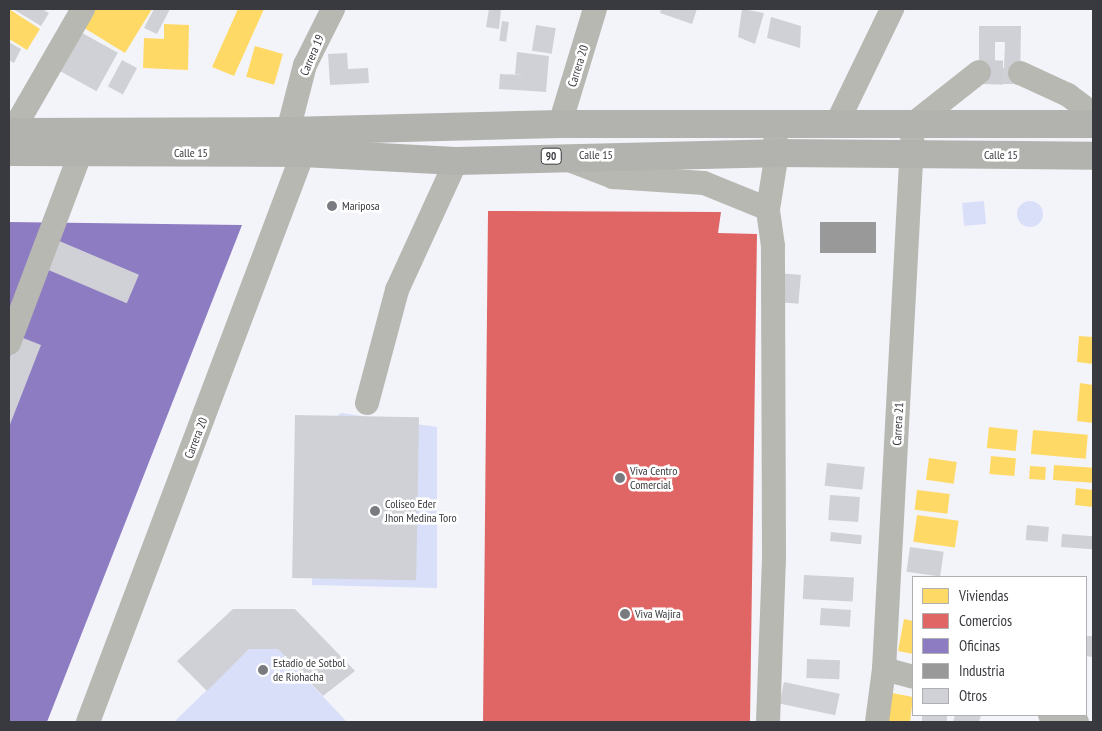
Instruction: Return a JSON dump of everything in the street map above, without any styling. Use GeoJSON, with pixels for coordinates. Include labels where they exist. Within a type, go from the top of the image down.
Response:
{"type":"FeatureCollection","features":[{"type":"Feature","properties":{"kind":"highway","name":"Calle 15"},"geometry":{"type":"LineString","coordinates":[[11,129],[288,131],[560,124],[1093,124]]}},
{"type":"Feature","properties":{"kind":"highway","name":"Calle 15"},"geometry":{"type":"LineString","coordinates":[[11,129],[80,154],[303,153],[456,161],[559,155],[777,153],[1093,156]]}},
{"type":"Feature","properties":{"kind":"street"},"geometry":{"type":"LineString","coordinates":[[11,129],[83,9]]}},
{"type":"Feature","properties":{"kind":"street","name":"Carrera 19"},"geometry":{"type":"LineString","coordinates":[[288,131],[305,65],[333,9]]}},
{"type":"Feature","properties":{"kind":"street","name":"Carrera 20"},"geometry":{"type":"LineString","coordinates":[[560,124],[595,9]]}},
{"type":"Feature","properties":{"kind":"street"},"geometry":{"type":"LineString","coordinates":[[836,125],[892,9]]}},
{"type":"Feature","properties":{"kind":"street"},"geometry":{"type":"LineString","coordinates":[[913,124],[978,72]]}},
{"type":"Feature","properties":{"kind":"street"},"geometry":{"type":"LineString","coordinates":[[1020,73],[1068,95],[1093,114]]}},
{"type":"Feature","properties":{"kind":"street","name":"Carrera 21"},"geometry":{"type":"LineString","coordinates":[[877,722],[884,669],[913,124]]}},
{"type":"Feature","properties":{"kind":"street"},"geometry":{"type":"LineString","coordinates":[[768,722],[774,526],[773,246],[768,209],[777,153],[774,125]]}},
{"type":"Feature","properties":{"kind":"street","name":"Carrera 20"},"geometry":{"type":"LineString","coordinates":[[88,722],[303,153]]}},
{"type":"Feature","properties":{"kind":"street"},"geometry":{"type":"LineString","coordinates":[[9,338],[80,154]]}},
{"type":"Feature","properties":{"kind":"street"},"geometry":{"type":"LineString","coordinates":[[559,155],[613,177],[704,183],[768,209]]}},
{"type":"Feature","properties":{"kind":"street"},"geometry":{"type":"LineString","coordinates":[[367,403],[397,290],[456,161]]}},
{"type":"Feature","properties":{"kind":"street"},"geometry":{"type":"LineString","coordinates":[[884,669],[912,677]]}},
{"type":"Feature","properties":{"kind":"street"},"geometry":{"type":"LineString","coordinates":[[1054,716],[1077,722]]}},
{"type":"Feature","properties":{"kind":"shaded area"},"geometry":{"type":"Polygon","coordinates":[[[984,201],[986,224],[964,226],[962,203],[984,201]]]}},
{"type":"Feature","properties":{"kind":"shaded area"},"geometry":{"type":"Polygon","coordinates":[[[1030,201],[1039,205],[1043,214],[1039,223],[1030,227],[1021,223],[1017,214],[1021,205],[1030,201]]]}},
{"type":"Feature","properties":{"kind":"shaded area","name":"Coliseo Eder Jhon Medina Toro"},"geometry":{"type":"Polygon","coordinates":[[[341,413],[437,427],[437,588],[312,585],[315,436],[341,413]]]}},
{"type":"Feature","properties":{"kind":"shaded area","name":"Estadio de Sotbol de Riohacha"},"geometry":{"type":"Polygon","coordinates":[[[249,649],[278,649],[347,722],[174,722],[249,649]]]}},
{"type":"Feature","properties":{"kind":"building: Viviendas"},"geometry":{"type":"Polygon","coordinates":[[[9,9],[40,29],[27,50],[9,39],[9,9]]]}},
{"type":"Feature","properties":{"kind":"building: Viviendas"},"geometry":{"type":"Polygon","coordinates":[[[91,9],[152,9],[125,53],[81,26],[91,9]]]}},
{"type":"Feature","properties":{"kind":"building: Viviendas"},"geometry":{"type":"Polygon","coordinates":[[[238,9],[264,9],[234,76],[212,67],[238,9]]]}},
{"type":"Feature","properties":{"kind":"building: Viviendas"},"geometry":{"type":"Polygon","coordinates":[[[164,24],[189,25],[188,70],[143,68],[144,38],[164,39],[164,24]]]}},
{"type":"Feature","properties":{"kind":"building: Viviendas"},"geometry":{"type":"Polygon","coordinates":[[[255,46],[283,54],[274,85],[246,77],[255,46]]]}},
{"type":"Feature","properties":{"kind":"building: Viviendas"},"geometry":{"type":"Polygon","coordinates":[[[1079,336],[1093,337],[1093,364],[1077,362],[1079,336]]]}},
{"type":"Feature","properties":{"kind":"building: Viviendas"},"geometry":{"type":"Polygon","coordinates":[[[1080,383],[1093,385],[1093,423],[1077,421],[1080,383]]]}},
{"type":"Feature","properties":{"kind":"building: Viviendas"},"geometry":{"type":"Polygon","coordinates":[[[989,427],[1018,430],[1016,451],[987,448],[989,427]]]}},
{"type":"Feature","properties":{"kind":"building: Viviendas"},"geometry":{"type":"Polygon","coordinates":[[[1033,430],[1088,435],[1086,459],[1031,454],[1033,430]]]}},
{"type":"Feature","properties":{"kind":"building: Viviendas"},"geometry":{"type":"Polygon","coordinates":[[[991,456],[1016,458],[1014,476],[989,474],[991,456]]]}},
{"type":"Feature","properties":{"kind":"building: Viviendas"},"geometry":{"type":"Polygon","coordinates":[[[929,458],[957,462],[954,484],[926,480],[929,458]]]}},
{"type":"Feature","properties":{"kind":"building: Viviendas"},"geometry":{"type":"Polygon","coordinates":[[[1054,465],[1093,468],[1092,483],[1053,480],[1054,465]]]}},
{"type":"Feature","properties":{"kind":"building: Viviendas"},"geometry":{"type":"Polygon","coordinates":[[[1030,466],[1046,467],[1045,480],[1029,479],[1030,466]]]}},
{"type":"Feature","properties":{"kind":"building: Viviendas"},"geometry":{"type":"Polygon","coordinates":[[[1076,488],[1093,490],[1093,507],[1075,505],[1076,488]]]}},
{"type":"Feature","properties":{"kind":"building: Viviendas"},"geometry":{"type":"Polygon","coordinates":[[[917,490],[950,494],[947,514],[915,510],[917,490]]]}},
{"type":"Feature","properties":{"kind":"building: Viviendas"},"geometry":{"type":"Polygon","coordinates":[[[917,515],[959,521],[955,548],[913,542],[917,515]]]}},
{"type":"Feature","properties":{"kind":"building: Viviendas"},"geometry":{"type":"Polygon","coordinates":[[[904,619],[912,621],[912,654],[898,651],[904,619]]]}},
{"type":"Feature","properties":{"kind":"building: Viviendas"},"geometry":{"type":"Polygon","coordinates":[[[887,692],[912,697],[910,722],[881,722],[887,692]]]}},
{"type":"Feature","properties":{"kind":"building: Comercios","name":"Viva Centro Comercial"},"geometry":{"type":"Polygon","coordinates":[[[488,211],[721,212],[718,233],[757,234],[750,722],[483,722],[488,211]]]}},
{"type":"Feature","properties":{"kind":"building: Oficinas"},"geometry":{"type":"Polygon","coordinates":[[[9,222],[242,225],[47,722],[9,722],[9,222]]]}},
{"type":"Feature","properties":{"kind":"building: Industria"},"geometry":{"type":"Polygon","coordinates":[[[820,222],[876,222],[876,253],[820,253],[820,222]]]}},
{"type":"Feature","properties":{"kind":"building: Otros"},"geometry":{"type":"Polygon","coordinates":[[[13,9],[42,9],[49,13],[41,26],[13,9]]]}},
{"type":"Feature","properties":{"kind":"building: Otros"},"geometry":{"type":"Polygon","coordinates":[[[154,9],[170,9],[157,34],[144,28],[154,9]]]}},
{"type":"Feature","properties":{"kind":"building: Otros"},"geometry":{"type":"Polygon","coordinates":[[[489,9],[501,9],[499,29],[486,27],[489,9]]]}},
{"type":"Feature","properties":{"kind":"building: Otros"},"geometry":{"type":"Polygon","coordinates":[[[661,9],[697,9],[692,24],[660,13],[661,9]]]}},
{"type":"Feature","properties":{"kind":"building: Otros"},"geometry":{"type":"Polygon","coordinates":[[[742,9],[764,13],[755,44],[738,37],[742,9]]]}},
{"type":"Feature","properties":{"kind":"building: Otros"},"geometry":{"type":"Polygon","coordinates":[[[771,17],[801,26],[800,48],[767,38],[771,17]]]}},
{"type":"Feature","properties":{"kind":"building: Otros"},"geometry":{"type":"Polygon","coordinates":[[[502,21],[509,22],[506,42],[499,41],[502,21]]]}},
{"type":"Feature","properties":{"kind":"building: Otros"},"geometry":{"type":"Polygon","coordinates":[[[536,25],[556,28],[552,54],[532,51],[536,25]]]}},
{"type":"Feature","properties":{"kind":"building: Otros"},"geometry":{"type":"Polygon","coordinates":[[[979,26],[1021,26],[1020,84],[979,84],[979,26]],[[995,42],[995,68],[1004,68],[1005,42],[995,42]]]}},
{"type":"Feature","properties":{"kind":"building: Otros"},"geometry":{"type":"Polygon","coordinates":[[[75,29],[118,53],[97,91],[54,67],[75,29]]]}},
{"type":"Feature","properties":{"kind":"building: Otros"},"geometry":{"type":"Polygon","coordinates":[[[9,42],[21,49],[14,63],[9,60],[9,42]]]}},
{"type":"Feature","properties":{"kind":"building: Otros"},"geometry":{"type":"Polygon","coordinates":[[[517,52],[549,56],[546,92],[499,89],[500,74],[524,75],[515,74],[517,52]]]}},
{"type":"Feature","properties":{"kind":"building: Otros"},"geometry":{"type":"Polygon","coordinates":[[[347,53],[348,69],[368,68],[369,83],[330,85],[328,54],[347,53]]]}},
{"type":"Feature","properties":{"kind":"building: Otros"},"geometry":{"type":"Polygon","coordinates":[[[122,60],[137,68],[123,94],[108,86],[122,60]]]}},
{"type":"Feature","properties":{"kind":"building: Otros"},"geometry":{"type":"Polygon","coordinates":[[[57,240],[139,275],[127,303],[45,269],[57,240]]]}},
{"type":"Feature","properties":{"kind":"building: Otros"},"geometry":{"type":"Polygon","coordinates":[[[779,273],[801,275],[798,304],[776,302],[779,273]]]}},
{"type":"Feature","properties":{"kind":"building: Otros"},"geometry":{"type":"Polygon","coordinates":[[[18,336],[41,345],[9,427],[9,359],[18,336]]]}},
{"type":"Feature","properties":{"kind":"building: Otros","name":"Coliseo Eder Jhon Medina Toro"},"geometry":{"type":"Polygon","coordinates":[[[295,415],[419,417],[416,580],[292,578],[295,415]]]}},
{"type":"Feature","properties":{"kind":"building: Otros"},"geometry":{"type":"Polygon","coordinates":[[[827,463],[865,467],[862,490],[825,486],[827,463]]]}},
{"type":"Feature","properties":{"kind":"building: Otros"},"geometry":{"type":"Polygon","coordinates":[[[830,495],[860,497],[858,522],[828,520],[830,495]]]}},
{"type":"Feature","properties":{"kind":"building: Otros"},"geometry":{"type":"Polygon","coordinates":[[[1027,525],[1049,527],[1048,542],[1026,540],[1027,525]]]}},
{"type":"Feature","properties":{"kind":"building: Otros"},"geometry":{"type":"Polygon","coordinates":[[[831,532],[862,535],[861,544],[830,541],[831,532]]]}},
{"type":"Feature","properties":{"kind":"building: Otros"},"geometry":{"type":"Polygon","coordinates":[[[1062,534],[1093,536],[1092,549],[1061,547],[1062,534]]]}},
{"type":"Feature","properties":{"kind":"building: Otros"},"geometry":{"type":"Polygon","coordinates":[[[910,547],[944,552],[940,576],[907,572],[910,547]]]}},
{"type":"Feature","properties":{"kind":"building: Otros"},"geometry":{"type":"Polygon","coordinates":[[[804,575],[854,578],[853,602],[803,599],[804,575]]]}},
{"type":"Feature","properties":{"kind":"building: Otros"},"geometry":{"type":"Polygon","coordinates":[[[821,608],[851,610],[850,627],[820,625],[821,608]]]}},
{"type":"Feature","properties":{"kind":"building: Otros"},"geometry":{"type":"Polygon","coordinates":[[[233,609],[295,609],[355,671],[323,696],[278,649],[249,649],[207,691],[177,661],[233,609]]]}},
{"type":"Feature","properties":{"kind":"building: Otros"},"geometry":{"type":"Polygon","coordinates":[[[1087,636],[1093,636],[1093,657],[1087,656],[1087,636]]]}},
{"type":"Feature","properties":{"kind":"building: Otros"},"geometry":{"type":"Polygon","coordinates":[[[807,659],[840,660],[839,679],[806,678],[807,659]]]}},
{"type":"Feature","properties":{"kind":"building: Otros"},"geometry":{"type":"Polygon","coordinates":[[[784,682],[840,694],[835,715],[779,704],[784,682]]]}},
{"type":"Feature","properties":{"kind":"building: Otros"},"geometry":{"type":"Polygon","coordinates":[[[922,716],[947,716],[947,722],[922,722],[922,716]]]}},
{"type":"Feature","properties":{"kind":"building: Otros"},"geometry":{"type":"Polygon","coordinates":[[[955,716],[981,716],[979,722],[953,722],[955,716]]]}},
{"type":"Feature","properties":{"kind":"tunnel"},"geometry":{"type":"LineString","coordinates":[[979,72],[1020,73]]}},
{"type":"Feature","properties":{"kind":"place","name":"Mariposa"},"geometry":{"type":"Point","coordinates":[332,206]}},
{"type":"Feature","properties":{"kind":"place","name":"Viva Centro Comercial"},"geometry":{"type":"Point","coordinates":[620,478]}},
{"type":"Feature","properties":{"kind":"place","name":"Coliseo Eder Jhon Medina Toro"},"geometry":{"type":"Point","coordinates":[375,511]}},
{"type":"Feature","properties":{"kind":"place","name":"Viva Wajira"},"geometry":{"type":"Point","coordinates":[625,614]}},
{"type":"Feature","properties":{"kind":"place","name":"Estadio de Sotbol de Riohacha"},"geometry":{"type":"Point","coordinates":[263,670]}}]}
